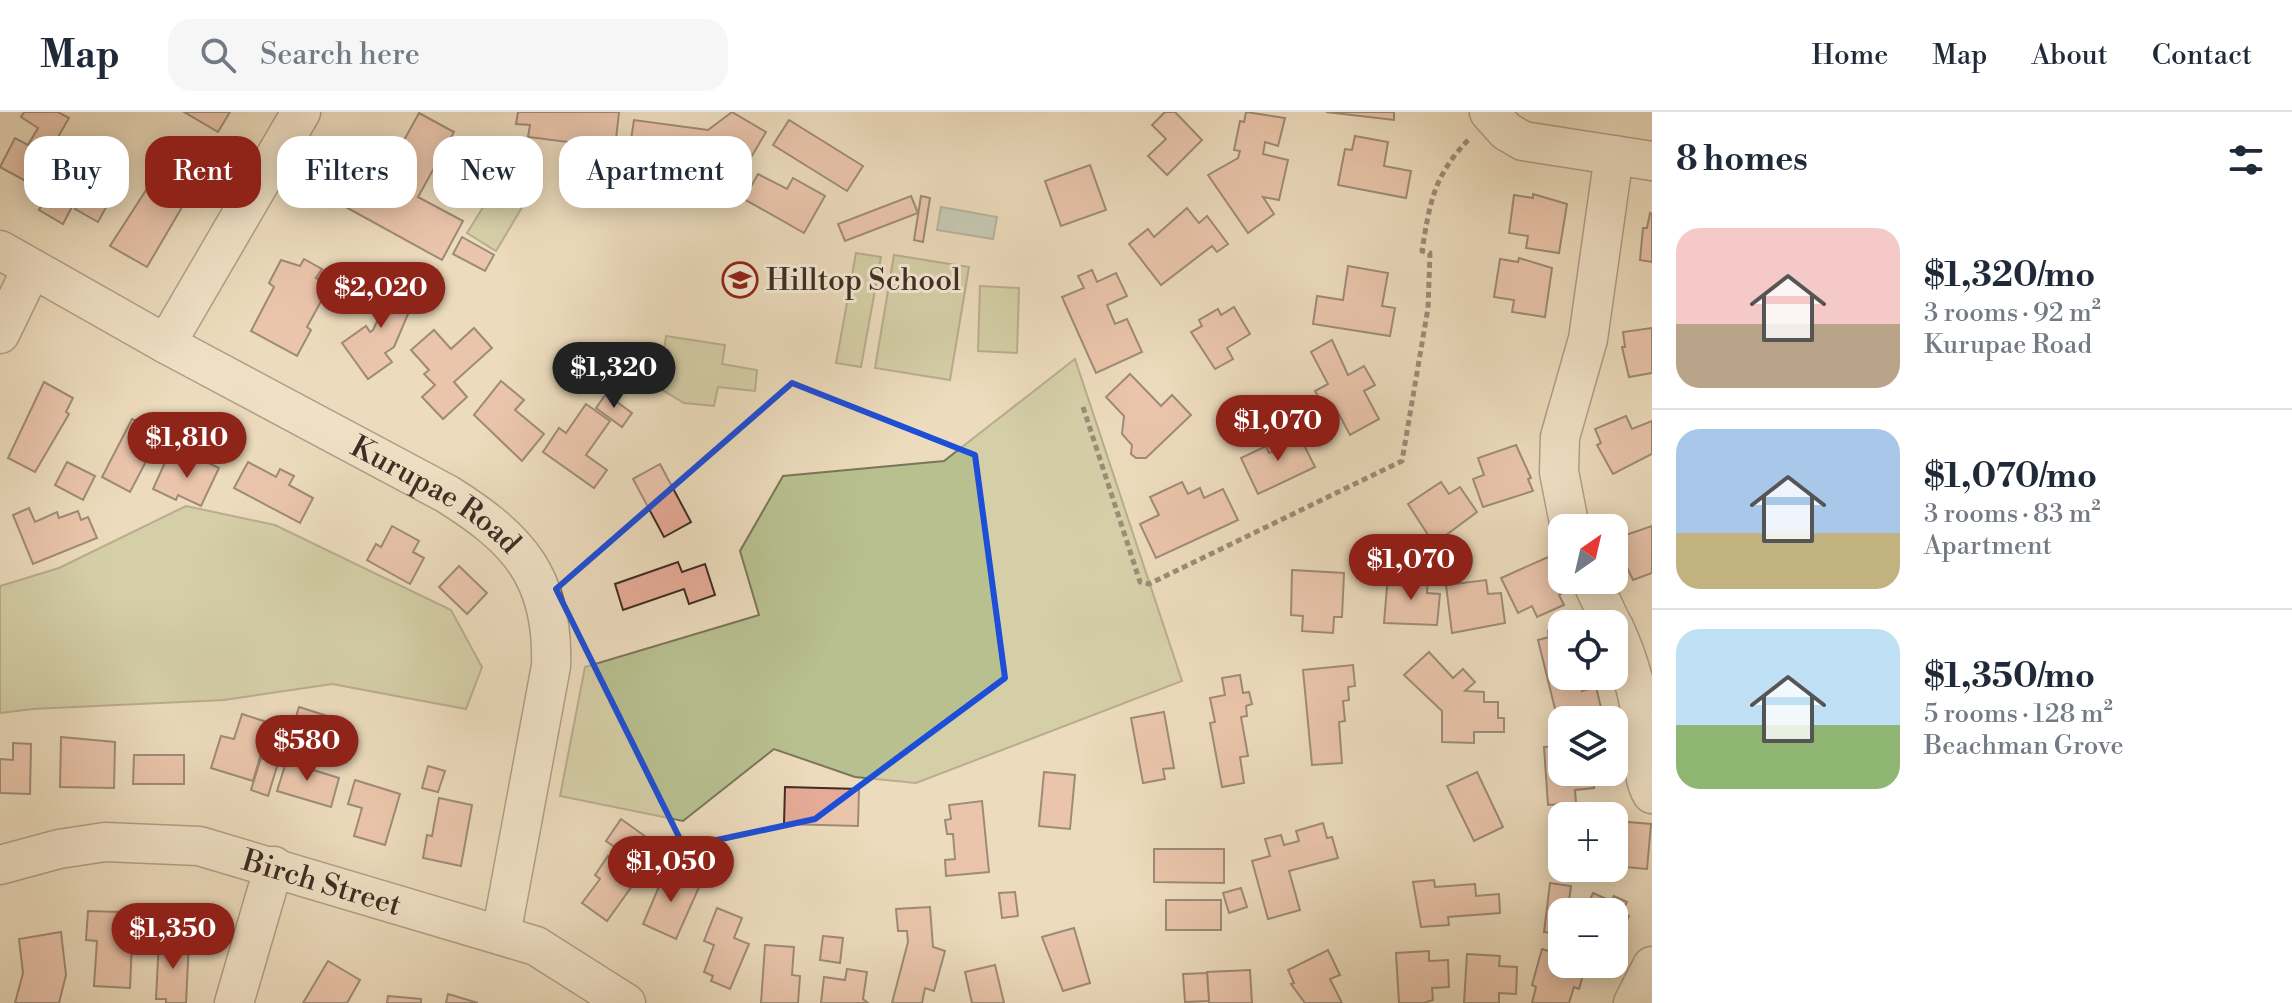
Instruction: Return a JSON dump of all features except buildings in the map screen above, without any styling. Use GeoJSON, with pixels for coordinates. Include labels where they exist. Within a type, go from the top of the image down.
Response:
{"type":"FeatureCollection","features":[{"type":"Feature","properties":{"kind":"street"},"geometry":{"type":"LineString","coordinates":[[166,344],[301,112]]}},
{"type":"Feature","properties":{"kind":"street"},"geometry":{"type":"LineString","coordinates":[[1490,114],[1523,141],[1652,161]]}},
{"type":"Feature","properties":{"kind":"street"},"geometry":{"type":"LineString","coordinates":[[1567,514],[1559,472],[1560,437],[1588,339],[1614,155]]}},
{"type":"Feature","properties":{"kind":"street"},"geometry":{"type":"LineString","coordinates":[[0,334],[16,260]]}},
{"type":"Feature","properties":{"kind":"street","name":"Kurupae Road"},"geometry":{"type":"LineString","coordinates":[[16,260],[447,494],[502,531],[536,574],[552,633],[551,666],[501,935]]}},
{"type":"Feature","properties":{"kind":"street"},"geometry":{"type":"LineString","coordinates":[[1628,665],[1644,732],[1646,783],[1652,794]]}},
{"type":"Feature","properties":{"kind":"street","name":"Birch Street"},"geometry":{"type":"LineString","coordinates":[[0,865],[59,849],[105,842],[199,846],[536,946],[626,1003]]}},
{"type":"Feature","properties":{"kind":"street"},"geometry":{"type":"LineString","coordinates":[[234,1003],[274,866]]}},
{"type":"Feature","properties":{"kind":"street"},"geometry":{"type":"LineString","coordinates":[[1633,1003],[1652,966]]}},
{"type":"Feature","properties":{"kind":"path"},"geometry":{"type":"LineString","coordinates":[[1083,407],[1140,582],[1149,584],[1402,461],[1428,308],[1430,253],[1422,251],[1431,195],[1442,171],[1490,114]]}},
{"type":"Feature","properties":{"kind":"highlighted area"},"geometry":{"type":"Polygon","coordinates":[[[792,383],[975,455],[1005,678],[815,819],[684,847],[556,589],[792,383]]]}},
{"type":"Feature","properties":{"kind":"green space"},"geometry":{"type":"Polygon","coordinates":[[[483,208],[522,208],[496,251],[467,233],[483,208]]]}},
{"type":"Feature","properties":{"kind":"green space"},"geometry":{"type":"Polygon","coordinates":[[[856,253],[881,257],[861,367],[836,363],[856,253]]]}},
{"type":"Feature","properties":{"kind":"green space"},"geometry":{"type":"Polygon","coordinates":[[[894,255],[969,267],[950,380],[875,368],[894,255]]]}},
{"type":"Feature","properties":{"kind":"green space"},"geometry":{"type":"Polygon","coordinates":[[[980,286],[1019,288],[1017,353],[978,351],[980,286]]]}},
{"type":"Feature","properties":{"kind":"green space"},"geometry":{"type":"Polygon","coordinates":[[[666,336],[725,345],[722,364],[757,370],[755,391],[718,387],[714,406],[684,403],[659,388],[666,336]]]}},
{"type":"Feature","properties":{"kind":"green space"},"geometry":{"type":"Polygon","coordinates":[[[1075,359],[1182,681],[916,783],[855,777],[774,749],[683,821],[560,796],[585,667],[759,615],[740,551],[783,476],[944,461],[1075,359]]]}},
{"type":"Feature","properties":{"kind":"green space"},"geometry":{"type":"Polygon","coordinates":[[[186,506],[275,525],[451,610],[482,667],[466,709],[332,684],[224,700],[0,713],[0,586],[59,568],[186,506]]]}},
{"type":"Feature","properties":{"kind":"water"},"geometry":{"type":"Polygon","coordinates":[[[941,207],[997,217],[993,239],[937,230],[941,207]]]}},
{"type":"Feature","properties":{"kind":"place","name":"Hilltop School"},"geometry":{"type":"Point","coordinates":[740,280]}}]}
